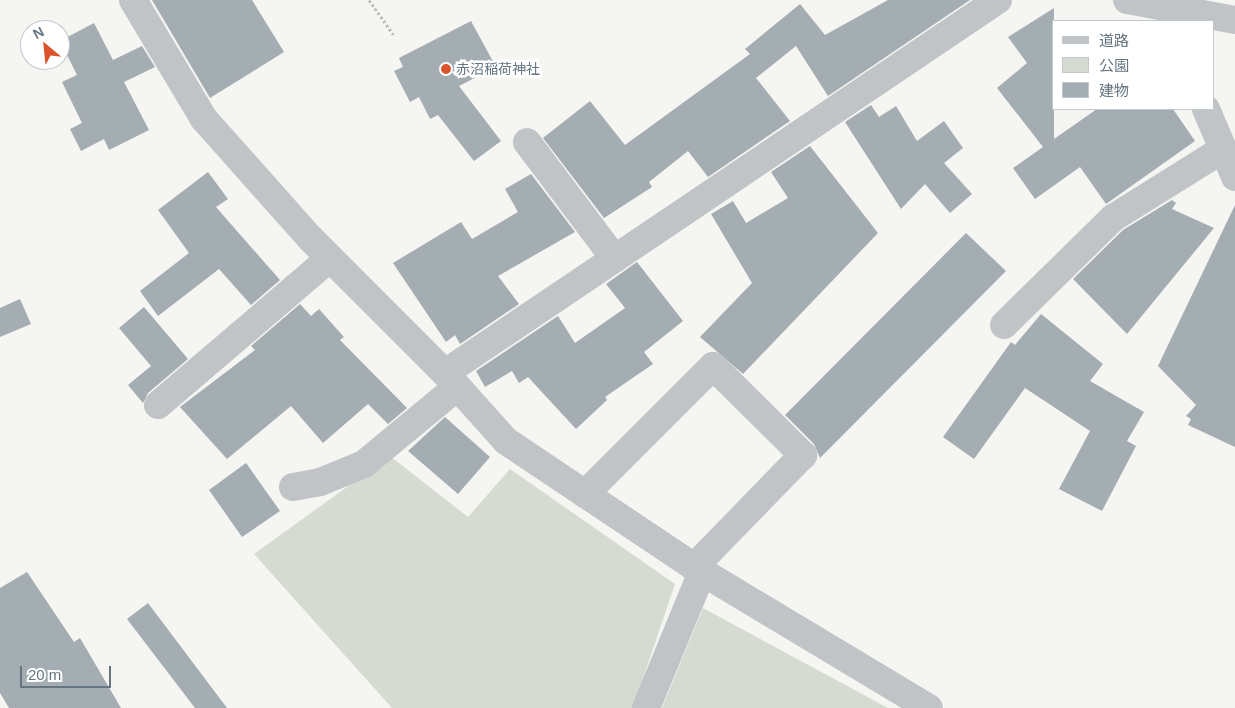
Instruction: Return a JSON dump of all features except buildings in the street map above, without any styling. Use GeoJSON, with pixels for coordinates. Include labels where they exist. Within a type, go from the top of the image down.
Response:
{"type":"FeatureCollection","features":[{"type":"Feature","properties":{"kind":"street"},"geometry":{"type":"LineString","coordinates":[[133,0],[204,119],[330,258],[451,380],[506,442],[698,570],[929,708]]}},
{"type":"Feature","properties":{"kind":"street"},"geometry":{"type":"LineString","coordinates":[[293,487],[320,482],[364,464],[451,380],[615,258],[998,0]]}},
{"type":"Feature","properties":{"kind":"street"},"geometry":{"type":"LineString","coordinates":[[1112,0],[1134,20]]}},
{"type":"Feature","properties":{"kind":"street"},"geometry":{"type":"LineString","coordinates":[[1127,0],[1235,20]]}},
{"type":"Feature","properties":{"kind":"street"},"geometry":{"type":"LineString","coordinates":[[1206,110],[1222,150],[1235,176]]}},
{"type":"Feature","properties":{"kind":"street"},"geometry":{"type":"LineString","coordinates":[[527,142],[615,258]]}},
{"type":"Feature","properties":{"kind":"street"},"geometry":{"type":"LineString","coordinates":[[1004,326],[1113,218],[1222,150]]}},
{"type":"Feature","properties":{"kind":"street"},"geometry":{"type":"LineString","coordinates":[[158,405],[330,258]]}},
{"type":"Feature","properties":{"kind":"street"},"geometry":{"type":"LineString","coordinates":[[585,494],[713,366],[803,455],[698,570],[646,708]]}},
{"type":"Feature","properties":{"kind":"path"},"geometry":{"type":"LineString","coordinates":[[369,0],[393,34]]}},
{"type":"Feature","properties":{"kind":"green space"},"geometry":{"type":"Polygon","coordinates":[[[390,456],[468,517],[510,469],[675,584],[633,708],[392,708],[254,554],[390,456]]]}},
{"type":"Feature","properties":{"kind":"green space"},"geometry":{"type":"Polygon","coordinates":[[[703,608],[888,708],[662,708],[703,608]]]}},
{"type":"Feature","properties":{"kind":"place","name":"赤沼稲荷神社"},"geometry":{"type":"Point","coordinates":[446,69]}}]}
